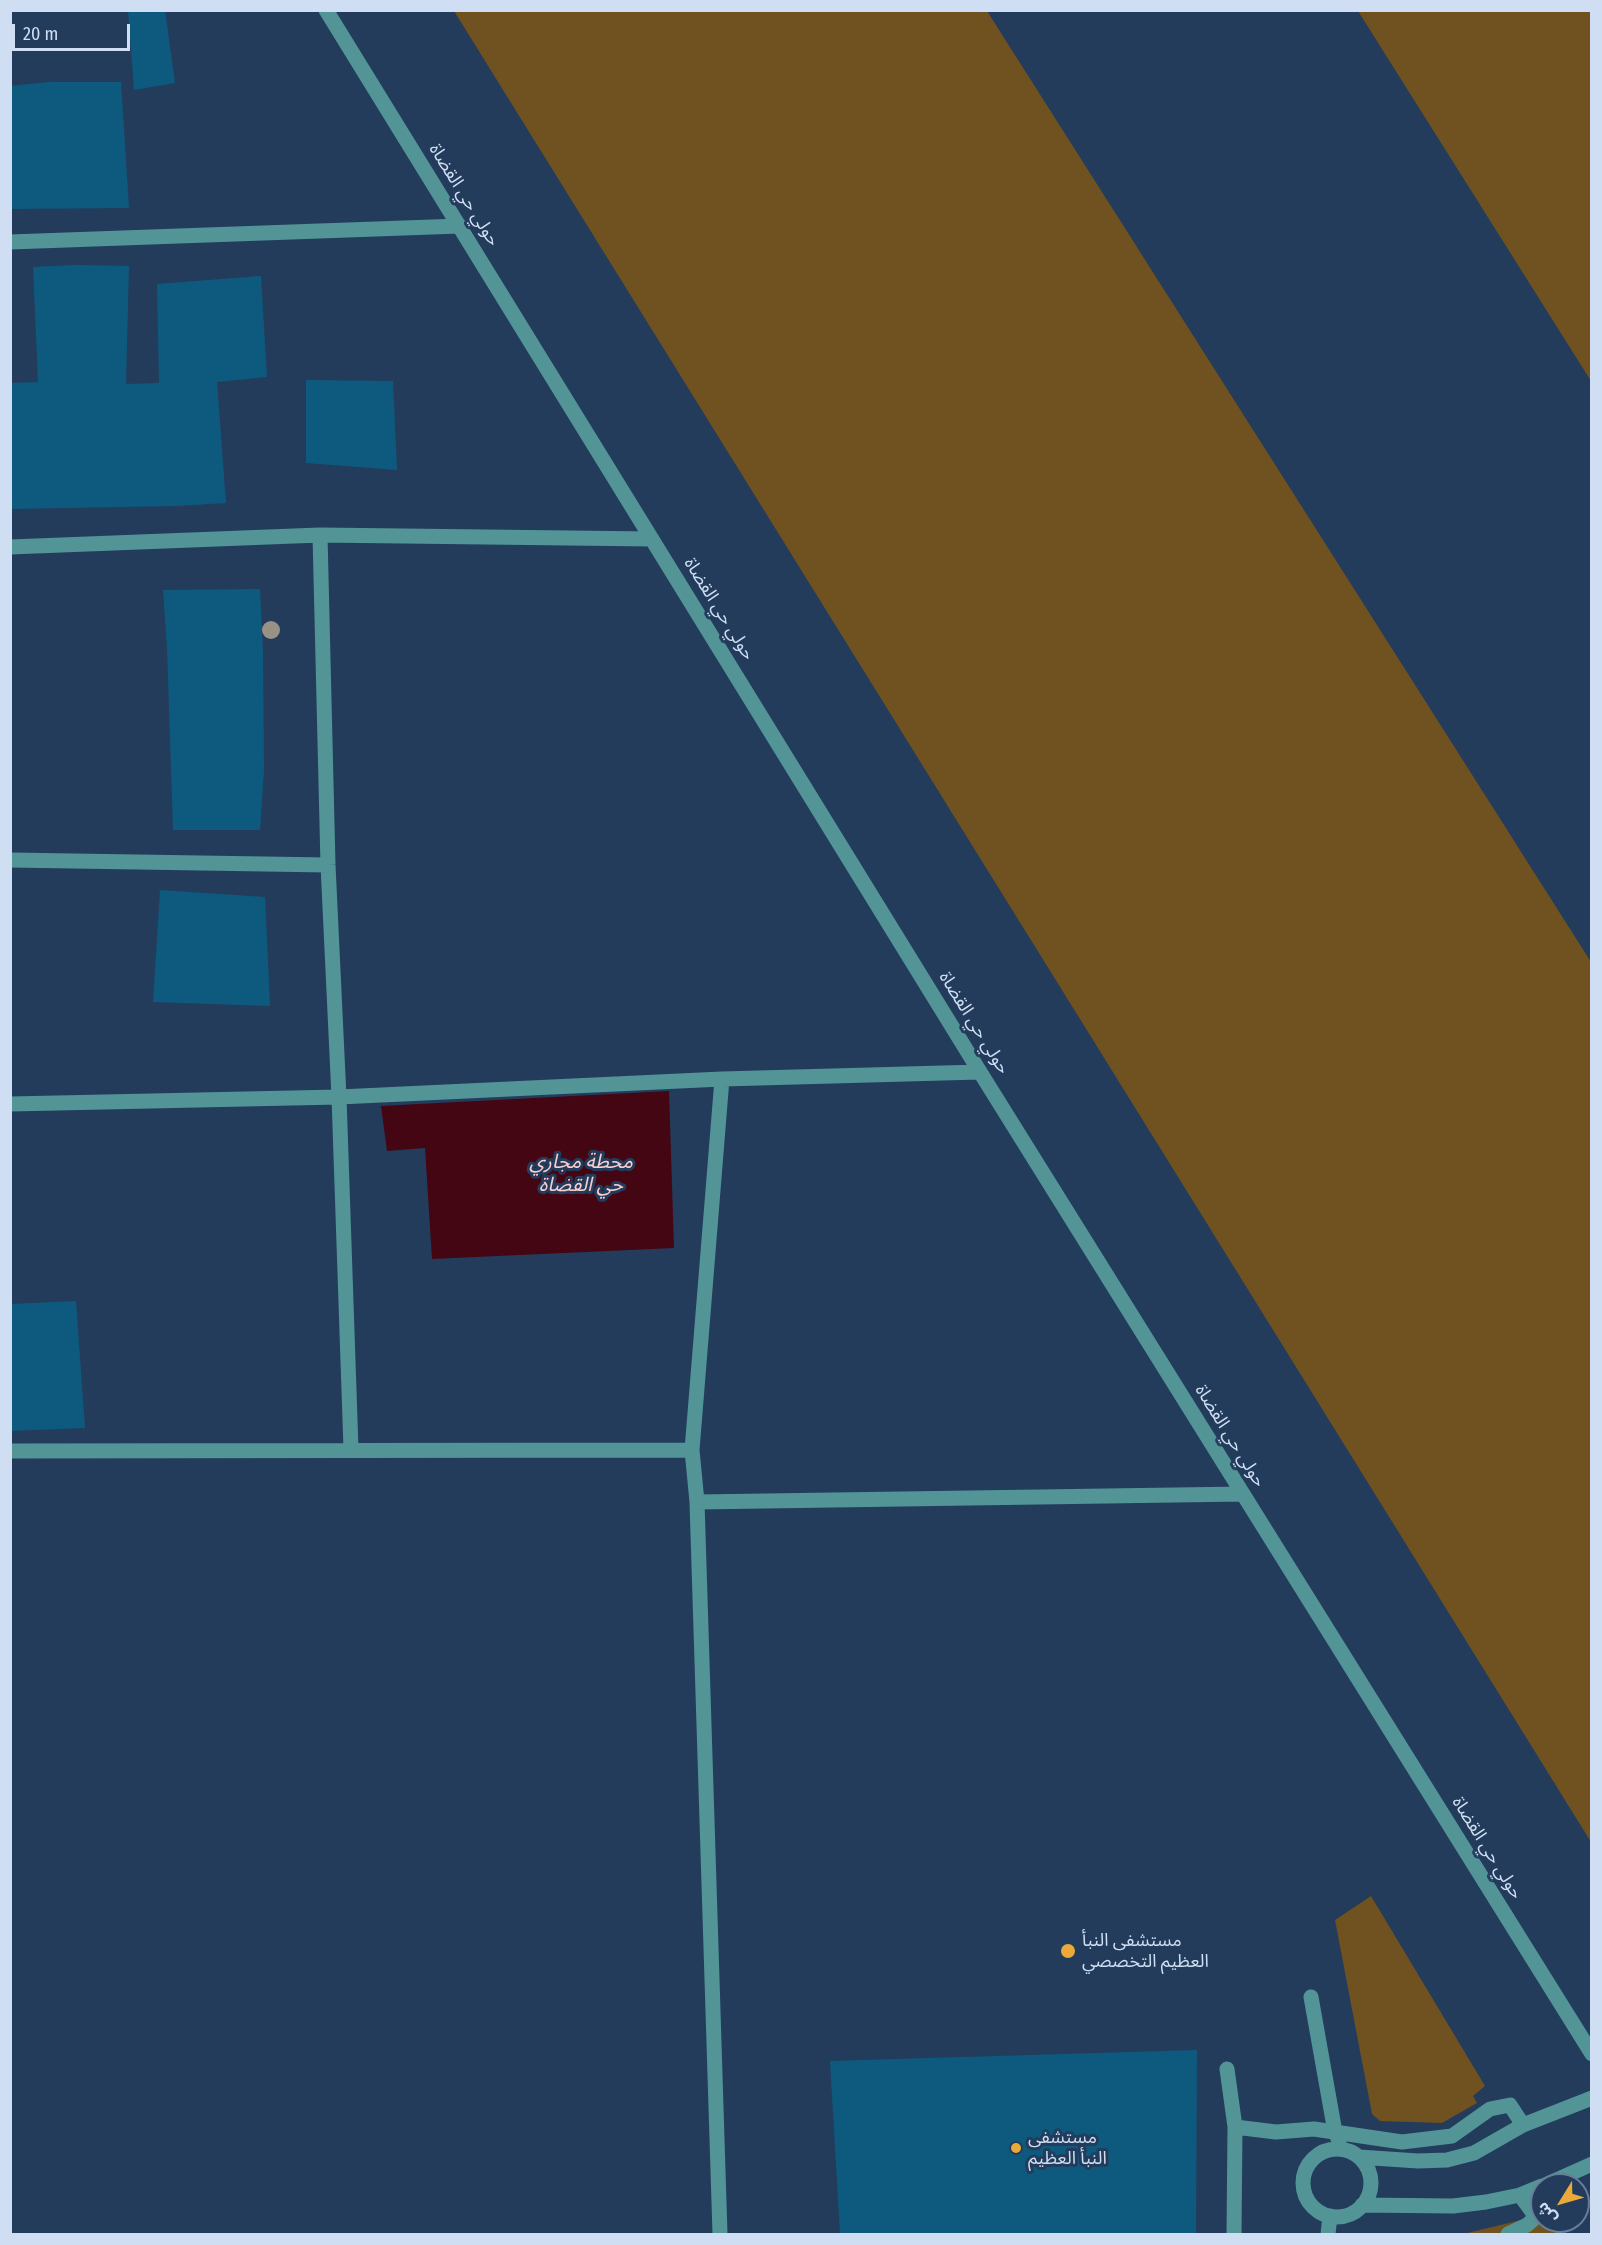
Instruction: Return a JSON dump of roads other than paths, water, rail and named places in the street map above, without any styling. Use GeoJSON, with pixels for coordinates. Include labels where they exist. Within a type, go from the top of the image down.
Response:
{"type":"FeatureCollection","features":[{"type":"Feature","properties":{"kind":"street","name":"حولي حي القضاة"},"geometry":{"type":"LineString","coordinates":[[326,10],[980,1072],[1592,2054]]}},
{"type":"Feature","properties":{"kind":"street"},"geometry":{"type":"LineString","coordinates":[[10,242],[460,226]]}},
{"type":"Feature","properties":{"kind":"street"},"geometry":{"type":"LineString","coordinates":[[320,535],[328,865],[339,1097],[351,1449]]}},
{"type":"Feature","properties":{"kind":"street"},"geometry":{"type":"LineString","coordinates":[[10,547],[320,535],[652,539]]}},
{"type":"Feature","properties":{"kind":"street"},"geometry":{"type":"LineString","coordinates":[[10,860],[328,865]]}},
{"type":"Feature","properties":{"kind":"street"},"geometry":{"type":"LineString","coordinates":[[10,1104],[339,1097],[722,1079],[980,1072]]}},
{"type":"Feature","properties":{"kind":"street"},"geometry":{"type":"LineString","coordinates":[[720,2235],[697,1502],[692,1450],[722,1079]]}},
{"type":"Feature","properties":{"kind":"street"},"geometry":{"type":"LineString","coordinates":[[10,1451],[692,1450]]}},
{"type":"Feature","properties":{"kind":"street"},"geometry":{"type":"LineString","coordinates":[[697,1502],[1243,1494]]}},
{"type":"Feature","properties":{"kind":"street"},"geometry":{"type":"LineString","coordinates":[[1311,1997],[1335,2132],[1342,2149]]}},
{"type":"Feature","properties":{"kind":"street"},"geometry":{"type":"LineString","coordinates":[[1227,2069],[1235,2127],[1234,2235]]}},
{"type":"Feature","properties":{"kind":"street"},"geometry":{"type":"LineString","coordinates":[[1359,2157],[1367,2168],[1371,2181],[1369,2194],[1362,2205],[1353,2213],[1330,2216],[1310,2204],[1303,2182],[1305,2170],[1320,2153],[1331,2149],[1342,2149],[1359,2157],[1418,2161],[1447,2160],[1474,2152],[1523,2125],[1592,2098]]}},
{"type":"Feature","properties":{"kind":"street"},"geometry":{"type":"LineString","coordinates":[[1235,2127],[1276,2132],[1314,2129],[1402,2142],[1452,2136],[1490,2109],[1510,2105],[1523,2125]]}},
{"type":"Feature","properties":{"kind":"street"},"geometry":{"type":"LineString","coordinates":[[1572,2173],[1592,2164]]}},
{"type":"Feature","properties":{"kind":"street"},"geometry":{"type":"LineString","coordinates":[[1362,2205],[1453,2206],[1486,2202],[1530,2191]]}},
{"type":"Feature","properties":{"kind":"street"},"geometry":{"type":"LineString","coordinates":[[1508,2235],[1527,2225],[1536,2217],[1520,2195]]}},
{"type":"Feature","properties":{"kind":"street"},"geometry":{"type":"LineString","coordinates":[[1328,2235],[1330,2216]]}},
{"type":"Feature","properties":{"kind":"water","name":"محطة مجاري حي القضاة"},"geometry":{"type":"Polygon","coordinates":[[[669,1091],[674,1248],[432,1259],[425,1148],[387,1151],[381,1106],[669,1091]]]}},
{"type":"Feature","properties":{"kind":"place","name":"مستشفى النبأ العظيم التخصصي"},"geometry":{"type":"Point","coordinates":[1068,1951]}},
{"type":"Feature","properties":{"kind":"place","name":"مستشفى النبأ العظيم"},"geometry":{"type":"Point","coordinates":[1016,2148]}}]}
